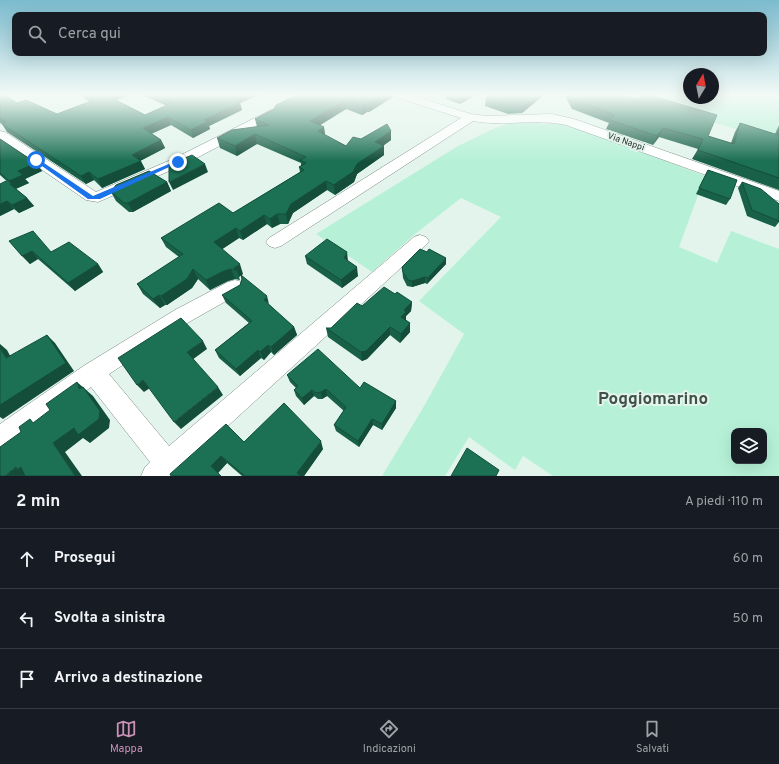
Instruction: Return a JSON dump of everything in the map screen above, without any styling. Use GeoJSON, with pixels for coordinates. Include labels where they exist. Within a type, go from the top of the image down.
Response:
{"type":"FeatureCollection","features":[{"type":"Feature","properties":{"kind":"street"},"geometry":{"type":"LineString","coordinates":[[0,135],[93,198],[178,162],[264,117]]}},
{"type":"Feature","properties":{"kind":"street"},"geometry":{"type":"LineString","coordinates":[[276,242],[472,117]]}},
{"type":"Feature","properties":{"kind":"street","name":"Via Nappi"},"geometry":{"type":"LineString","coordinates":[[473,117],[486,120],[552,118],[570,122],[779,196]]}},
{"type":"Feature","properties":{"kind":"street"},"geometry":{"type":"LineString","coordinates":[[93,372],[160,470],[420,241]]}},
{"type":"Feature","properties":{"kind":"street"},"geometry":{"type":"LineString","coordinates":[[0,439],[93,372],[182,316],[235,287]]}},
{"type":"Feature","properties":{"kind":"green space"},"geometry":{"type":"Polygon","coordinates":[[[696,117],[779,117],[779,122],[773,140],[696,117]]]}},
{"type":"Feature","properties":{"kind":"green space"},"geometry":{"type":"Polygon","coordinates":[[[506,124],[560,124],[583,130],[705,176],[679,247],[717,263],[731,231],[779,249],[779,476],[553,476],[523,456],[515,470],[469,437],[445,476],[382,476],[423,408],[464,334],[419,301],[501,217],[461,198],[415,234],[372,272],[316,234],[458,146],[506,124]]]}},
{"type":"Feature","properties":{"kind":"building"},"geometry":{"type":"Polygon","coordinates":[[[168,117],[143,128],[161,140],[132,155],[141,161],[98,179],[89,172],[81,176],[2,124],[6,122],[0,118],[168,117]]]}},
{"type":"Feature","properties":{"kind":"building"},"geometry":{"type":"Polygon","coordinates":[[[168,117],[210,117],[204,120],[208,121],[191,130],[168,117]]]}},
{"type":"Feature","properties":{"kind":"building"},"geometry":{"type":"Polygon","coordinates":[[[258,117],[316,117],[310,121],[324,127],[318,131],[346,146],[353,137],[361,139],[387,124],[391,131],[375,142],[384,146],[357,164],[353,172],[334,185],[326,181],[291,204],[286,214],[277,214],[270,219],[264,215],[240,231],[236,228],[214,242],[240,264],[234,268],[237,270],[231,269],[224,271],[206,280],[193,269],[187,279],[161,296],[159,295],[153,299],[137,284],[183,254],[161,238],[219,203],[233,213],[304,170],[299,167],[306,163],[300,160],[306,157],[255,134],[235,146],[217,138],[232,130],[269,125],[255,119],[258,117]]]}},
{"type":"Feature","properties":{"kind":"building"},"geometry":{"type":"Polygon","coordinates":[[[613,117],[716,117],[708,136],[734,144],[740,123],[778,135],[779,133],[779,178],[698,150],[703,139],[663,128],[657,136],[610,120],[613,117]]]}},
{"type":"Feature","properties":{"kind":"building"},"geometry":{"type":"Polygon","coordinates":[[[0,139],[36,163],[18,171],[23,175],[9,181],[0,173],[0,139]]]}},
{"type":"Feature","properties":{"kind":"building"},"geometry":{"type":"Polygon","coordinates":[[[192,155],[205,164],[169,182],[169,165],[192,155]]]}},
{"type":"Feature","properties":{"kind":"building"},"geometry":{"type":"Polygon","coordinates":[[[708,170],[737,180],[730,199],[699,188],[708,170]]]}},
{"type":"Feature","properties":{"kind":"building"},"geometry":{"type":"Polygon","coordinates":[[[149,171],[167,182],[128,203],[124,203],[111,192],[116,185],[149,171]]]}},
{"type":"Feature","properties":{"kind":"building"},"geometry":{"type":"Polygon","coordinates":[[[6,181],[27,198],[12,205],[7,201],[0,204],[0,184],[6,181]]]}},
{"type":"Feature","properties":{"kind":"building"},"geometry":{"type":"Polygon","coordinates":[[[742,182],[761,189],[779,204],[779,221],[752,210],[742,182]]]}},
{"type":"Feature","properties":{"kind":"building"},"geometry":{"type":"Polygon","coordinates":[[[33,231],[51,252],[69,242],[98,264],[68,283],[32,251],[22,256],[9,241],[33,231]]]}},
{"type":"Feature","properties":{"kind":"building"},"geometry":{"type":"Polygon","coordinates":[[[327,239],[347,252],[344,258],[357,267],[341,280],[305,256],[327,239]]]}},
{"type":"Feature","properties":{"kind":"building"},"geometry":{"type":"Polygon","coordinates":[[[420,249],[427,252],[429,249],[446,258],[428,278],[425,277],[412,281],[408,280],[402,267],[420,249]]]}},
{"type":"Feature","properties":{"kind":"building"},"geometry":{"type":"Polygon","coordinates":[[[241,275],[267,296],[264,300],[294,327],[271,347],[268,345],[260,352],[258,350],[236,369],[215,350],[252,321],[222,295],[240,285],[242,279],[241,275]]]}},
{"type":"Feature","properties":{"kind":"building"},"geometry":{"type":"Polygon","coordinates":[[[384,287],[395,294],[397,292],[412,302],[404,310],[406,312],[401,317],[410,323],[401,334],[390,327],[366,351],[361,352],[326,328],[331,328],[357,303],[362,306],[384,287]]]}},
{"type":"Feature","properties":{"kind":"building"},"geometry":{"type":"Polygon","coordinates":[[[181,318],[203,341],[187,352],[218,387],[174,422],[143,380],[137,385],[118,358],[181,318]]]}},
{"type":"Feature","properties":{"kind":"building"},"geometry":{"type":"Polygon","coordinates":[[[47,335],[66,363],[0,405],[0,348],[6,358],[47,335]]]}},
{"type":"Feature","properties":{"kind":"building"},"geometry":{"type":"Polygon","coordinates":[[[318,349],[360,388],[364,382],[396,401],[382,424],[372,419],[358,441],[334,425],[346,407],[326,389],[316,393],[312,390],[302,398],[294,390],[298,386],[287,375],[318,349]]]}},
{"type":"Feature","properties":{"kind":"building"},"geometry":{"type":"Polygon","coordinates":[[[77,382],[79,389],[83,387],[100,411],[99,419],[78,435],[74,428],[53,443],[75,476],[25,476],[21,467],[17,470],[16,467],[5,476],[0,476],[0,447],[21,432],[19,427],[30,419],[33,423],[50,410],[46,404],[77,382]]]}},
{"type":"Feature","properties":{"kind":"building"},"geometry":{"type":"Polygon","coordinates":[[[284,403],[321,441],[297,473],[301,476],[245,476],[221,456],[211,466],[221,476],[171,476],[170,474],[226,424],[244,442],[284,403]]]}},
{"type":"Feature","properties":{"kind":"building"},"geometry":{"type":"Polygon","coordinates":[[[467,448],[499,470],[496,476],[451,476],[467,448]]]}},
{"type":"Feature","properties":{"kind":"district","name":"Poggiomarino"},"geometry":{"type":"Point","coordinates":[653,400]}},
{"type":"Feature","properties":{"kind":"route"},"geometry":{"type":"LineString","coordinates":[[36,160],[93,198],[178,162]]}}]}
